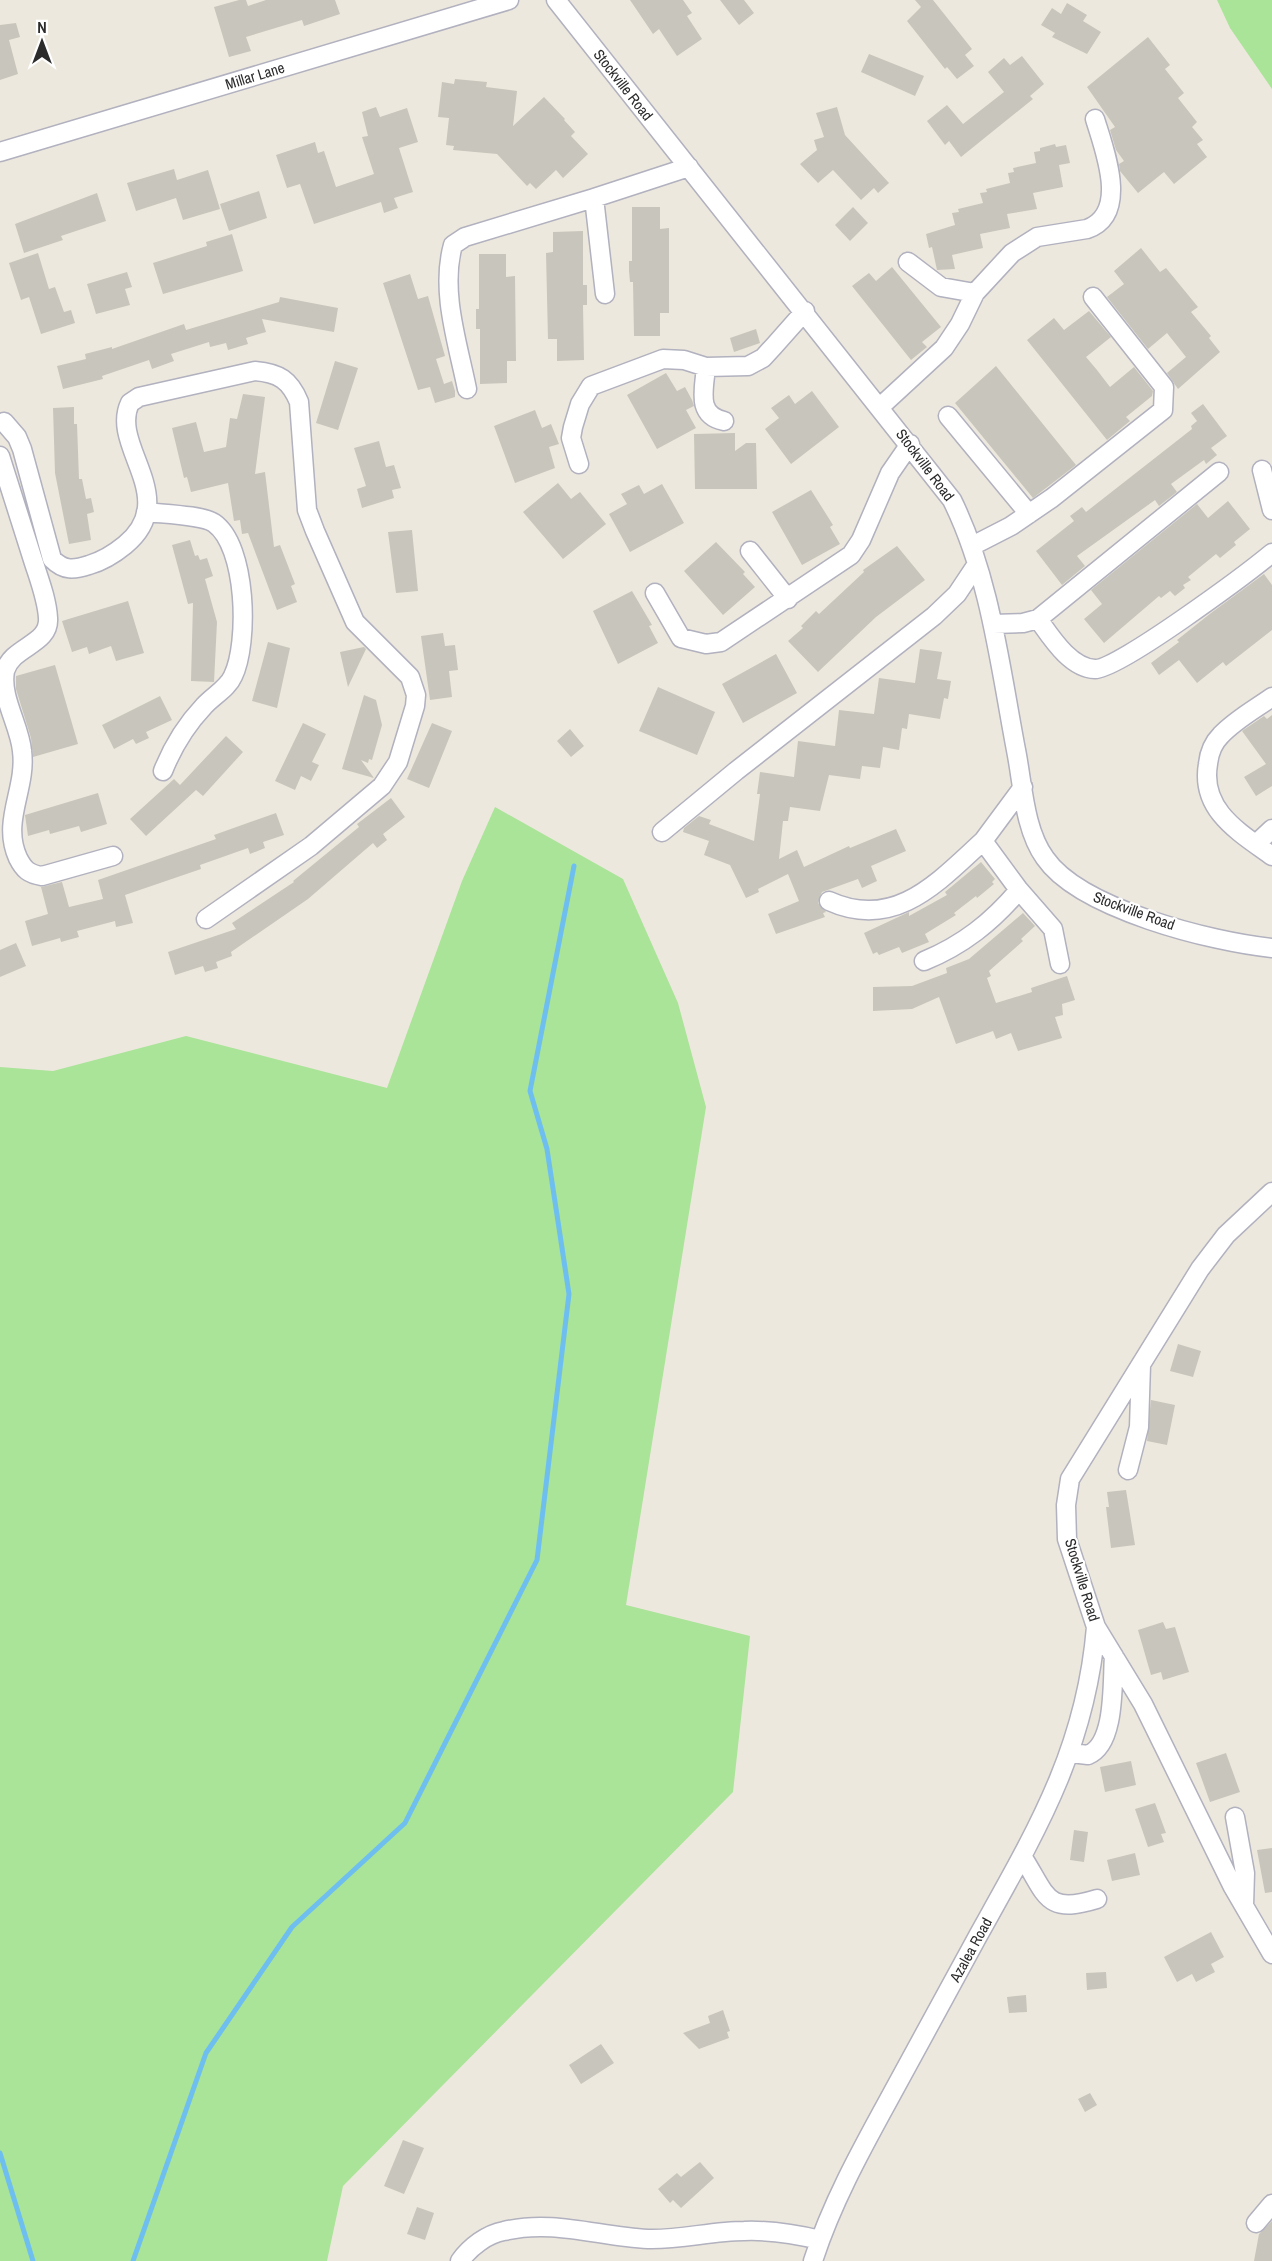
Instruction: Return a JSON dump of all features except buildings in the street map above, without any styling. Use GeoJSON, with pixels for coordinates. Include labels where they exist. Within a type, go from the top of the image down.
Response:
{"type":"FeatureCollection","features":[{"type":"Feature","properties":{"kind":"street","name":"Millar Lane"},"geometry":{"type":"LineString","coordinates":[[0,152],[509,0]]}},
{"type":"Feature","properties":{"kind":"street","name":"Stockville Road"},"geometry":{"type":"LineString","coordinates":[[556,0],[805,311],[952,500],[972,546],[993,624],[1023,787],[1036,843],[1057,873],[1072,886],[1101,902],[1224,941],[1272,948]]}},
{"type":"Feature","properties":{"kind":"street"},"geometry":{"type":"LineString","coordinates":[[880,407],[944,348],[960,324],[975,293],[1012,253],[1028,240],[1087,229],[1102,218],[1113,187],[1095,119]]}},
{"type":"Feature","properties":{"kind":"street"},"geometry":{"type":"LineString","coordinates":[[467,389],[450,299],[449,274],[453,245],[465,237],[689,167]]}},
{"type":"Feature","properties":{"kind":"street"},"geometry":{"type":"LineString","coordinates":[[594,198],[605,294]]}},
{"type":"Feature","properties":{"kind":"street"},"geometry":{"type":"LineString","coordinates":[[908,262],[941,287],[975,293]]}},
{"type":"Feature","properties":{"kind":"street"},"geometry":{"type":"LineString","coordinates":[[972,546],[1029,514],[1163,410],[1164,387],[1093,297]]}},
{"type":"Feature","properties":{"kind":"street"},"geometry":{"type":"LineString","coordinates":[[579,464],[571,438],[580,404],[591,386],[615,375],[663,359],[684,360],[706,367],[739,367],[758,361],[805,311]]}},
{"type":"Feature","properties":{"kind":"street"},"geometry":{"type":"LineString","coordinates":[[706,367],[703,395],[706,411],[712,418],[724,421]]}},
{"type":"Feature","properties":{"kind":"street"},"geometry":{"type":"LineString","coordinates":[[1,419],[17,436],[49,553],[62,567],[85,566],[114,554],[131,540],[146,512],[146,489],[127,424],[127,411],[130,403],[139,397],[255,371],[270,372],[285,379],[294,388],[299,402],[307,510],[315,531],[361,632],[405,671],[412,681],[416,695],[398,762],[382,786],[311,846],[206,919]]}},
{"type":"Feature","properties":{"kind":"street"},"geometry":{"type":"LineString","coordinates":[[948,416],[1029,514]]}},
{"type":"Feature","properties":{"kind":"street"},"geometry":{"type":"LineString","coordinates":[[655,593],[681,638],[706,644],[721,642],[837,567],[857,548],[890,473],[910,444]]}},
{"type":"Feature","properties":{"kind":"street"},"geometry":{"type":"LineString","coordinates":[[0,455],[37,572],[48,620],[42,637],[14,655],[5,673],[5,688],[23,759],[12,815],[13,846],[23,868],[32,875],[42,876],[113,856]]}},
{"type":"Feature","properties":{"kind":"street"},"geometry":{"type":"LineString","coordinates":[[1262,470],[1272,510]]}},
{"type":"Feature","properties":{"kind":"street"},"geometry":{"type":"LineString","coordinates":[[993,624],[1023,623],[1038,619],[1219,472]]}},
{"type":"Feature","properties":{"kind":"street"},"geometry":{"type":"LineString","coordinates":[[146,512],[211,521],[221,529],[230,544],[237,567],[242,610],[240,643],[233,677],[186,726],[163,771]]}},
{"type":"Feature","properties":{"kind":"street"},"geometry":{"type":"LineString","coordinates":[[750,551],[788,599]]}},
{"type":"Feature","properties":{"kind":"street"},"geometry":{"type":"LineString","coordinates":[[1038,619],[1068,656],[1087,667],[1103,669],[1149,643],[1272,553]]}},
{"type":"Feature","properties":{"kind":"street"},"geometry":{"type":"LineString","coordinates":[[662,832],[934,616],[957,594],[977,564]]}},
{"type":"Feature","properties":{"kind":"street"},"geometry":{"type":"LineString","coordinates":[[1272,697],[1231,725],[1218,738],[1212,749],[1207,771],[1207,792],[1215,807],[1272,856]]}},
{"type":"Feature","properties":{"kind":"street"},"geometry":{"type":"LineString","coordinates":[[830,902],[848,910],[870,912],[910,901],[938,882],[983,842],[1023,787]]}},
{"type":"Feature","properties":{"kind":"street"},"geometry":{"type":"LineString","coordinates":[[1256,844],[1272,829]]}},
{"type":"Feature","properties":{"kind":"street"},"geometry":{"type":"LineString","coordinates":[[983,842],[1019,890],[1053,928],[1060,964]]}},
{"type":"Feature","properties":{"kind":"street"},"geometry":{"type":"LineString","coordinates":[[924,961],[967,939],[1005,907],[1019,890]]}},
{"type":"Feature","properties":{"kind":"street","name":"Stockville Road"},"geometry":{"type":"LineString","coordinates":[[1272,1192],[1226,1235],[1200,1269],[1070,1479],[1067,1492],[1067,1539],[1096,1627],[1143,1704],[1244,1908],[1272,1954]]}},
{"type":"Feature","properties":{"kind":"street"},"geometry":{"type":"LineString","coordinates":[[1128,1470],[1136,1446],[1139,1427],[1141,1363]]}},
{"type":"Feature","properties":{"kind":"street","name":"Azalea Road"},"geometry":{"type":"LineString","coordinates":[[813,2261],[855,2162],[1047,1807],[1071,1753],[1087,1700],[1096,1627]]}},
{"type":"Feature","properties":{"kind":"street"},"geometry":{"type":"LineString","coordinates":[[1071,1753],[1088,1755],[1102,1744],[1109,1722],[1114,1656]]}},
{"type":"Feature","properties":{"kind":"street"},"geometry":{"type":"LineString","coordinates":[[1236,1817],[1244,1863],[1244,1908]]}},
{"type":"Feature","properties":{"kind":"street"},"geometry":{"type":"LineString","coordinates":[[1022,1856],[1047,1896],[1055,1904],[1072,1906],[1097,1899]]}},
{"type":"Feature","properties":{"kind":"street"},"geometry":{"type":"LineString","coordinates":[[1256,2223],[1272,2204]]}},
{"type":"Feature","properties":{"kind":"street"},"geometry":{"type":"LineString","coordinates":[[460,2261],[481,2241],[501,2231],[528,2227],[576,2228],[615,2237],[652,2239],[743,2231],[798,2235],[820,2240]]}},
{"type":"Feature","properties":{"kind":"green space"},"geometry":{"type":"Polygon","coordinates":[[[1217,0],[1272,0],[1272,89],[1230,28],[1217,0]]]}},
{"type":"Feature","properties":{"kind":"green space"},"geometry":{"type":"Polygon","coordinates":[[[495,807],[623,879],[678,1003],[706,1107],[626,1605],[750,1636],[733,1792],[343,2186],[327,2261],[0,2261],[0,1067],[53,1071],[186,1036],[387,1088],[462,881],[495,807]]]}},
{"type":"Feature","properties":{"kind":"waterway"},"geometry":{"type":"LineString","coordinates":[[133,2261],[206,2053],[292,1927],[405,1823],[537,1560],[569,1294],[547,1149],[530,1091],[574,866]]}},
{"type":"Feature","properties":{"kind":"waterway"},"geometry":{"type":"LineString","coordinates":[[0,2153],[33,2261]]}}]}
